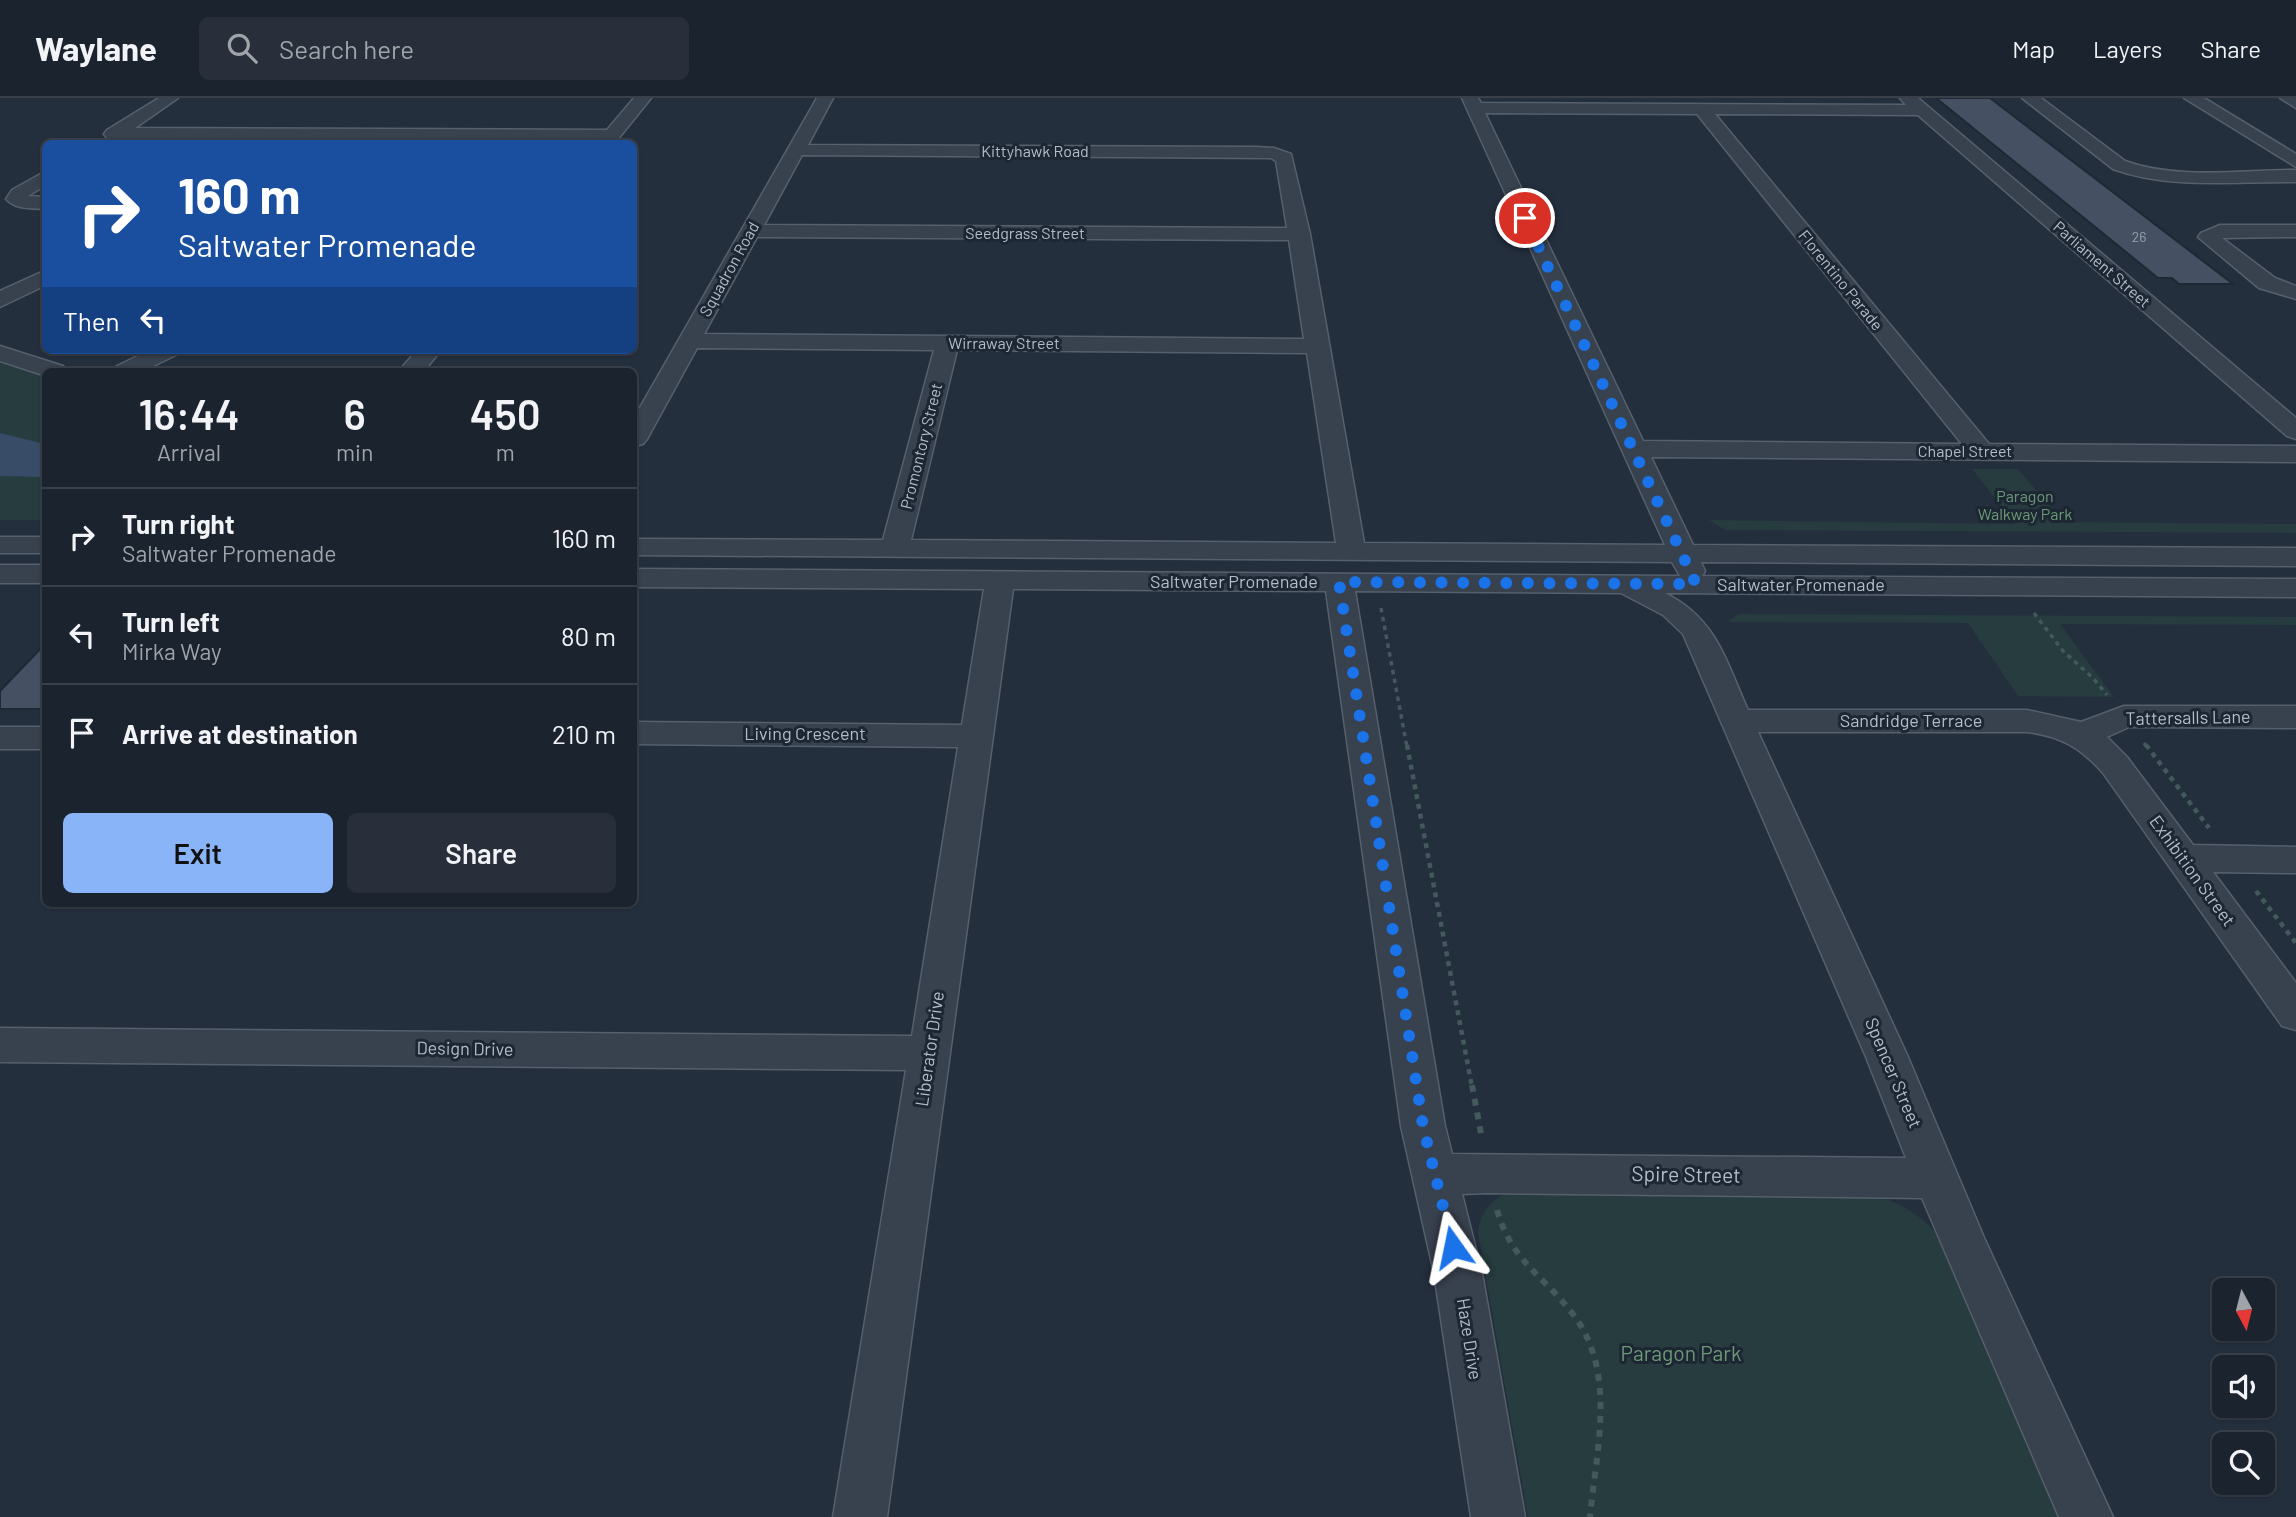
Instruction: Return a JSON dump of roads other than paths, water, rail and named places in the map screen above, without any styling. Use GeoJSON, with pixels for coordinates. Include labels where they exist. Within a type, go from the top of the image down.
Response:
{"type":"FeatureCollection","features":[{"type":"Feature","properties":{"kind":"street"},"geometry":{"type":"LineString","coordinates":[[104,140],[170,98]]}},
{"type":"Feature","properties":{"kind":"street"},"geometry":{"type":"LineString","coordinates":[[115,133],[607,139],[643,98]]}},
{"type":"Feature","properties":{"kind":"street","name":"Squadron Road"},"geometry":{"type":"LineString","coordinates":[[637,434],[825,98]]}},
{"type":"Feature","properties":{"kind":"street"},"geometry":{"type":"LineString","coordinates":[[2030,98],[2119,165],[2131,171],[2161,175],[2296,176]]}},
{"type":"Feature","properties":{"kind":"street"},"geometry":{"type":"LineString","coordinates":[[2192,98],[2296,162]]}},
{"type":"Feature","properties":{"kind":"street"},"geometry":{"type":"LineString","coordinates":[[2288,98],[2296,103]]}},
{"type":"Feature","properties":{"kind":"street"},"geometry":{"type":"LineString","coordinates":[[1696,584],[1684,553],[1472,103],[1702,108],[1915,104]]}},
{"type":"Feature","properties":{"kind":"street","name":"Parliament Street"},"geometry":{"type":"LineString","coordinates":[[1915,104],[2296,430]]}},
{"type":"Feature","properties":{"kind":"street","name":"Florentino Parade"},"geometry":{"type":"LineString","coordinates":[[1702,108],[1981,451]]}},
{"type":"Feature","properties":{"kind":"street","name":"Kittyhawk Road"},"geometry":{"type":"LineString","coordinates":[[796,150],[1275,144],[1288,163],[1300,234],[1318,345],[1345,567]]}},
{"type":"Feature","properties":{"kind":"street"},"geometry":{"type":"LineString","coordinates":[[42,179],[16,199],[28,203],[42,203]]}},
{"type":"Feature","properties":{"kind":"street","name":"Seedgrass Street"},"geometry":{"type":"LineString","coordinates":[[751,231],[1300,234]]}},
{"type":"Feature","properties":{"kind":"street"},"geometry":{"type":"LineString","coordinates":[[2296,231],[2220,231],[2208,237],[2267,283],[2296,293]]}},
{"type":"Feature","properties":{"kind":"street"},"geometry":{"type":"LineString","coordinates":[[1,299],[42,278]]}},
{"type":"Feature","properties":{"kind":"street","name":"Wirraway Street"},"geometry":{"type":"LineString","coordinates":[[689,341],[1318,345]]}},
{"type":"Feature","properties":{"kind":"street","name":"Promontory Street"},"geometry":{"type":"LineString","coordinates":[[895,549],[947,343]]}},
{"type":"Feature","properties":{"kind":"street"},"geometry":{"type":"LineString","coordinates":[[0,353],[46,368]]}},
{"type":"Feature","properties":{"kind":"street"},"geometry":{"type":"LineString","coordinates":[[131,368],[159,354]]}},
{"type":"Feature","properties":{"kind":"street"},"geometry":{"type":"LineString","coordinates":[[414,368],[426,354]]}},
{"type":"Feature","properties":{"kind":"street","name":"Chapel Street"},"geometry":{"type":"LineString","coordinates":[[1634,449],[2296,454]]}},
{"type":"Feature","properties":{"kind":"street"},"geometry":{"type":"LineString","coordinates":[[0,545],[41,545]]}},
{"type":"Feature","properties":{"kind":"street"},"geometry":{"type":"LineString","coordinates":[[0,556],[41,545]]}},
{"type":"Feature","properties":{"kind":"street","name":"Saltwater Promenade"},"geometry":{"type":"LineString","coordinates":[[637,547],[895,549],[1345,567],[1622,584],[2296,588]]}},
{"type":"Feature","properties":{"kind":"street","name":"Saltwater Promenade"},"geometry":{"type":"LineString","coordinates":[[637,578],[1000,581],[1684,553],[2296,557]]}},
{"type":"Feature","properties":{"kind":"street","name":"Haze Drive"},"geometry":{"type":"LineString","coordinates":[[1345,567],[1423,1126],[1458,1273],[1498,1517]]}},
{"type":"Feature","properties":{"kind":"street"},"geometry":{"type":"LineString","coordinates":[[0,574],[42,575]]}},
{"type":"Feature","properties":{"kind":"street","name":"Liberator Drive"},"geometry":{"type":"LineString","coordinates":[[860,1517],[1000,581]]}},
{"type":"Feature","properties":{"kind":"street","name":"Spencer Street"},"geometry":{"type":"LineString","coordinates":[[1622,584],[1674,609],[1696,630],[1887,1057],[1936,1178],[2086,1517]]}},
{"type":"Feature","properties":{"kind":"street"},"geometry":{"type":"LineString","coordinates":[[1696,630],[1710,608],[1740,594],[1781,585]]}},
{"type":"Feature","properties":{"kind":"street","name":"Tattersalls Lane"},"geometry":{"type":"LineString","coordinates":[[2082,734],[2124,717],[2296,717]]}},
{"type":"Feature","properties":{"kind":"street","name":"Sandridge Terrace"},"geometry":{"type":"LineString","coordinates":[[1739,721],[2027,721],[2049,723],[2082,734]]}},
{"type":"Feature","properties":{"kind":"street","name":"Living Crescent"},"geometry":{"type":"LineString","coordinates":[[637,733],[976,736]]}},
{"type":"Feature","properties":{"kind":"street","name":"Exhibition Street"},"geometry":{"type":"LineString","coordinates":[[2082,734],[2099,746],[2115,765],[2296,1014]]}},
{"type":"Feature","properties":{"kind":"street"},"geometry":{"type":"LineString","coordinates":[[0,738],[42,738]]}},
{"type":"Feature","properties":{"kind":"street"},"geometry":{"type":"LineString","coordinates":[[2183,858],[2296,860]]}},
{"type":"Feature","properties":{"kind":"street","name":"Design Drive"},"geometry":{"type":"LineString","coordinates":[[0,1045],[929,1053]]}},
{"type":"Feature","properties":{"kind":"street","name":"Spire Street"},"geometry":{"type":"LineString","coordinates":[[1436,1175],[1488,1173],[1936,1178]]}},
{"type":"Feature","properties":{"kind":"water"},"geometry":{"type":"Polygon","coordinates":[[[0,433],[42,443],[42,477],[0,476],[0,433]]]}},
{"type":"Feature","properties":{"kind":"park label","name":"Paragon Walkway Park"},"geometry":{"type":"Point","coordinates":[2025,505]}},
{"type":"Feature","properties":{"kind":"park label","name":"Paragon Park"},"geometry":{"type":"Point","coordinates":[1681,1354]}}]}
